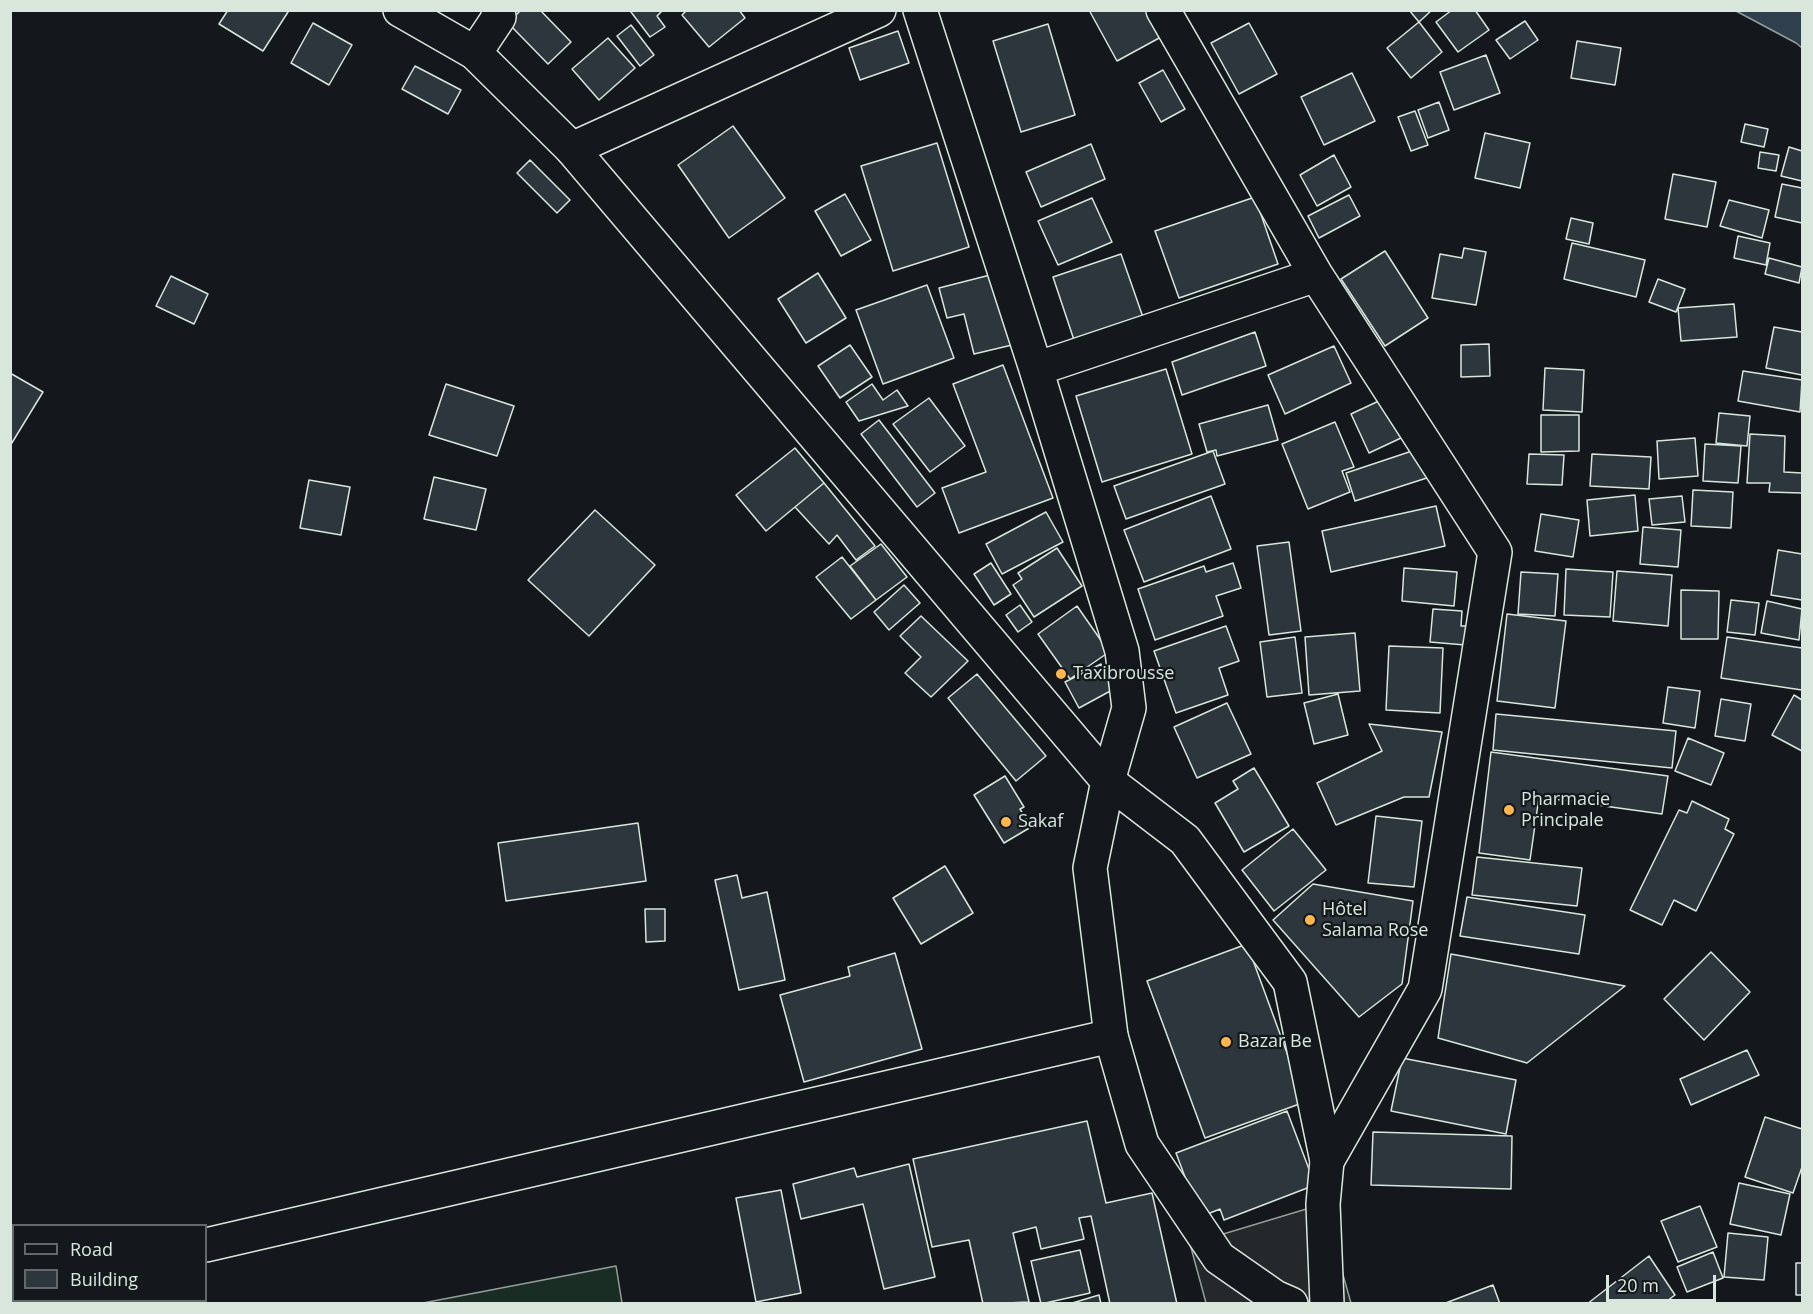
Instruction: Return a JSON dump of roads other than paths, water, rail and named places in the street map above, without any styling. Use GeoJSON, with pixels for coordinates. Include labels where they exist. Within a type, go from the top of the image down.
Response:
{"type":"FeatureCollection","features":[{"type":"Feature","properties":{"kind":"street"},"geometry":{"type":"LineString","coordinates":[[400,10],[475,53],[572,149],[1108,781],[1185,840],[1290,982],[1327,1161],[1323,1204],[1327,1304]]}},
{"type":"Feature","properties":{"kind":"street"},"geometry":{"type":"LineString","coordinates":[[475,53],[499,17],[498,10]]}},
{"type":"Feature","properties":{"kind":"street"},"geometry":{"type":"LineString","coordinates":[[572,149],[879,10]]}},
{"type":"Feature","properties":{"kind":"street"},"geometry":{"type":"LineString","coordinates":[[920,10],[1036,369],[1122,651],[1129,708],[1108,781],[1090,868],[1111,1036],[1142,1144],[1205,1240],[1219,1258],[1275,1297],[1291,1304]]}},
{"type":"Feature","properties":{"kind":"street"},"geometry":{"type":"LineString","coordinates":[[1163,10],[1316,274],[1495,552],[1425,989],[1327,1161]]}},
{"type":"Feature","properties":{"kind":"street"},"geometry":{"type":"LineString","coordinates":[[1036,369],[1316,274]]}},
{"type":"Feature","properties":{"kind":"street"},"geometry":{"type":"LineString","coordinates":[[207,1245],[1111,1036]]}},
{"type":"Feature","properties":{"kind":"water"},"geometry":{"type":"Polygon","coordinates":[[[1736,11],[1802,11],[1802,48],[1796,43],[1736,11]]]}},
{"type":"Feature","properties":{"kind":"place","name":"Taxibrousse"},"geometry":{"type":"Point","coordinates":[1061,674]}},
{"type":"Feature","properties":{"kind":"place","name":"Pharmacie Principale"},"geometry":{"type":"Point","coordinates":[1509,810]}},
{"type":"Feature","properties":{"kind":"place","name":"Sakaf"},"geometry":{"type":"Point","coordinates":[1006,822]}},
{"type":"Feature","properties":{"kind":"place","name":"Hôtel Salama Rose"},"geometry":{"type":"Point","coordinates":[1310,920]}},
{"type":"Feature","properties":{"kind":"place","name":"Bazar Be"},"geometry":{"type":"Point","coordinates":[1226,1042]}}]}
